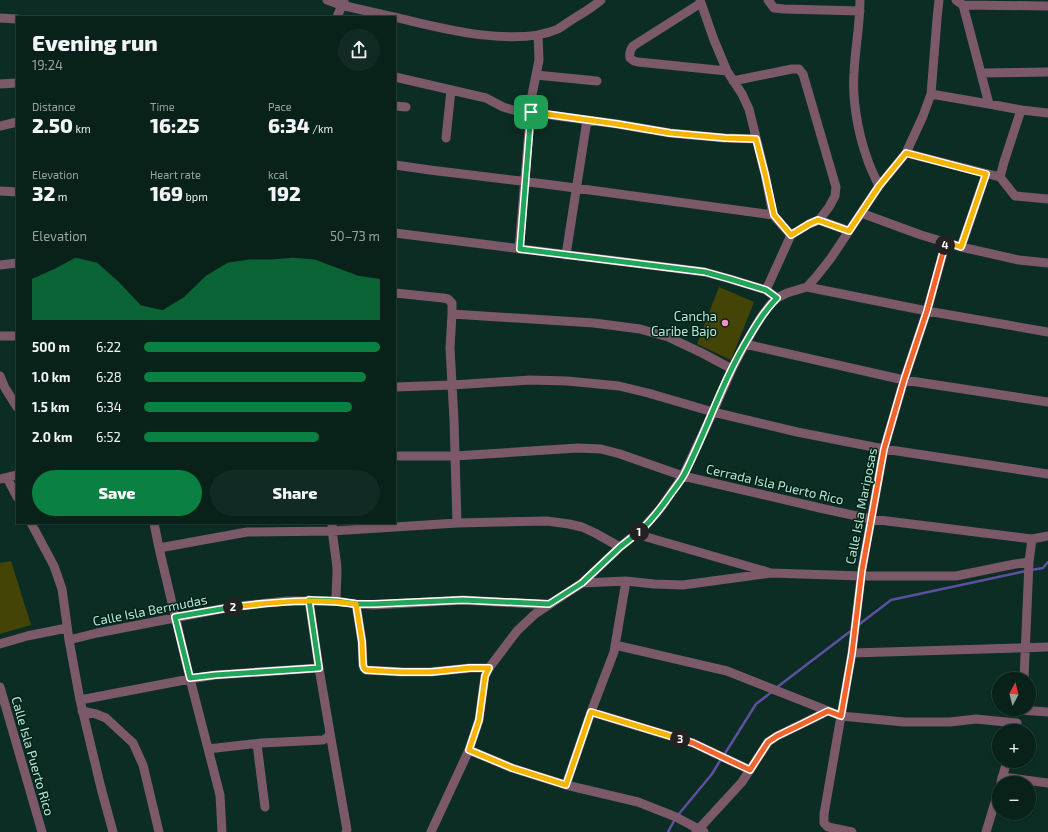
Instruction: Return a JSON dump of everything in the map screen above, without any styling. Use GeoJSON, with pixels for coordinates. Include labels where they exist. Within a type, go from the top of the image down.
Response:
{"type":"FeatureCollection","features":[{"type":"Feature","properties":{"kind":"street"},"geometry":{"type":"LineString","coordinates":[[327,0],[342,2],[391,16]]}},
{"type":"Feature","properties":{"kind":"street"},"geometry":{"type":"LineString","coordinates":[[396,17],[448,30],[486,35],[538,35],[558,28],[594,6],[601,0]]}},
{"type":"Feature","properties":{"kind":"street"},"geometry":{"type":"LineString","coordinates":[[768,0],[774,8],[860,11]]}},
{"type":"Feature","properties":{"kind":"street"},"geometry":{"type":"LineString","coordinates":[[860,0],[854,75],[855,100],[858,126],[867,158],[879,186]]}},
{"type":"Feature","properties":{"kind":"street"},"geometry":{"type":"LineString","coordinates":[[807,287],[831,258],[879,186],[906,153],[923,116],[931,94],[940,0]]}},
{"type":"Feature","properties":{"kind":"street"},"geometry":{"type":"LineString","coordinates":[[337,16],[342,2]]}},
{"type":"Feature","properties":{"kind":"street"},"geometry":{"type":"LineString","coordinates":[[727,71],[638,62],[630,58],[629,54],[633,46],[701,2],[714,40],[727,71],[742,94],[749,109],[774,215],[791,235]]}},
{"type":"Feature","properties":{"kind":"street"},"geometry":{"type":"LineString","coordinates":[[989,104],[959,2],[1048,6]]}},
{"type":"Feature","properties":{"kind":"street"},"geometry":{"type":"LineString","coordinates":[[0,18],[16,19]]}},
{"type":"Feature","properties":{"kind":"street"},"geometry":{"type":"LineString","coordinates":[[520,249],[532,95],[539,60],[538,35]]}},
{"type":"Feature","properties":{"kind":"street"},"geometry":{"type":"LineString","coordinates":[[734,81],[792,69],[799,69],[803,74],[836,187],[829,207],[818,220],[791,235],[766,290]]}},
{"type":"Feature","properties":{"kind":"street"},"geometry":{"type":"LineString","coordinates":[[981,73],[1048,72]]}},
{"type":"Feature","properties":{"kind":"street"},"geometry":{"type":"LineString","coordinates":[[536,75],[597,81]]}},
{"type":"Feature","properties":{"kind":"street"},"geometry":{"type":"LineString","coordinates":[[396,77],[486,98],[503,107],[513,110],[670,133],[718,138],[756,139]]}},
{"type":"Feature","properties":{"kind":"street"},"geometry":{"type":"LineString","coordinates":[[0,84],[16,83]]}},
{"type":"Feature","properties":{"kind":"street"},"geometry":{"type":"LineString","coordinates":[[446,138],[451,90]]}},
{"type":"Feature","properties":{"kind":"street"},"geometry":{"type":"LineString","coordinates":[[931,94],[1021,110],[1048,113]]}},
{"type":"Feature","properties":{"kind":"street"},"geometry":{"type":"LineString","coordinates":[[396,106],[406,107]]}},
{"type":"Feature","properties":{"kind":"street"},"geometry":{"type":"LineString","coordinates":[[1000,177],[1021,110]]}},
{"type":"Feature","properties":{"kind":"street"},"geometry":{"type":"LineString","coordinates":[[566,254],[587,120]]}},
{"type":"Feature","properties":{"kind":"street"},"geometry":{"type":"LineString","coordinates":[[0,126],[16,122]]}},
{"type":"Feature","properties":{"kind":"street"},"geometry":{"type":"LineString","coordinates":[[906,153],[1000,177],[1015,196],[1048,199]]}},
{"type":"Feature","properties":{"kind":"street"},"geometry":{"type":"LineString","coordinates":[[396,165],[774,215]]}},
{"type":"Feature","properties":{"kind":"street"},"geometry":{"type":"LineString","coordinates":[[961,247],[986,174]]}},
{"type":"Feature","properties":{"kind":"street"},"geometry":{"type":"LineString","coordinates":[[0,191],[16,192]]}},
{"type":"Feature","properties":{"kind":"street"},"geometry":{"type":"LineString","coordinates":[[861,213],[921,235],[961,247],[1020,260],[1048,264]]}},
{"type":"Feature","properties":{"kind":"street"},"geometry":{"type":"LineString","coordinates":[[818,220],[849,231]]}},
{"type":"Feature","properties":{"kind":"street"},"geometry":{"type":"LineString","coordinates":[[396,234],[705,272],[766,290],[777,298]]}},
{"type":"Feature","properties":{"kind":"street","name":"Calle Isla Mariposas"},"geometry":{"type":"LineString","coordinates":[[852,832],[828,827],[824,822],[824,814],[852,653],[861,576],[884,449],[904,380],[927,311],[946,242]]}},
{"type":"Feature","properties":{"kind":"street"},"geometry":{"type":"LineString","coordinates":[[0,265],[16,263]]}},
{"type":"Feature","properties":{"kind":"street"},"geometry":{"type":"LineString","coordinates":[[431,832],[469,750],[479,720],[485,676],[489,668],[517,631],[535,614],[582,583],[620,547],[644,527],[660,509],[683,476],[744,344],[761,316],[777,298],[787,293],[807,287],[927,311],[1048,332]]}},
{"type":"Feature","properties":{"kind":"street"},"geometry":{"type":"LineString","coordinates":[[396,293],[443,298],[448,299],[452,303],[450,348],[457,523]]}},
{"type":"Feature","properties":{"kind":"street"},"geometry":{"type":"LineString","coordinates":[[452,314],[594,323],[640,329],[668,337],[732,369]]}},
{"type":"Feature","properties":{"kind":"street"},"geometry":{"type":"LineString","coordinates":[[0,336],[16,336]]}},
{"type":"Feature","properties":{"kind":"street"},"geometry":{"type":"LineString","coordinates":[[744,344],[904,380],[1048,402]]}},
{"type":"Feature","properties":{"kind":"street"},"geometry":{"type":"LineString","coordinates":[[0,376],[5,388],[16,405]]}},
{"type":"Feature","properties":{"kind":"street"},"geometry":{"type":"LineString","coordinates":[[396,387],[530,380],[567,381],[619,386],[713,412],[796,432],[884,449],[1048,474]]}},
{"type":"Feature","properties":{"kind":"street","name":"Cerrada Isla Puerto Rico"},"geometry":{"type":"LineString","coordinates":[[396,456],[455,456],[578,448],[601,449],[683,476],[871,519],[1032,539],[1048,536]]}},
{"type":"Feature","properties":{"kind":"street"},"geometry":{"type":"LineString","coordinates":[[16,475],[3,479],[16,496]]}},
{"type":"Feature","properties":{"kind":"street"},"geometry":{"type":"LineString","coordinates":[[159,548],[247,532],[332,527],[547,521],[582,527],[620,547]]}},
{"type":"Feature","properties":{"kind":"street"},"geometry":{"type":"LineString","coordinates":[[32,524],[54,566],[62,588],[67,628],[82,711],[100,788],[113,832]]}},
{"type":"Feature","properties":{"kind":"street"},"geometry":{"type":"LineString","coordinates":[[154,524],[175,617],[220,794],[222,832]]}},
{"type":"Feature","properties":{"kind":"street"},"geometry":{"type":"LineString","coordinates":[[332,527],[337,571],[336,601]]}},
{"type":"Feature","properties":{"kind":"street"},"geometry":{"type":"LineString","coordinates":[[636,534],[772,573]]}},
{"type":"Feature","properties":{"kind":"street"},"geometry":{"type":"LineString","coordinates":[[1025,672],[1029,562],[1032,539]]}},
{"type":"Feature","properties":{"kind":"street"},"geometry":{"type":"LineString","coordinates":[[582,583],[626,581],[683,585],[772,573],[861,576],[956,576],[1029,562]]}},
{"type":"Feature","properties":{"kind":"street"},"geometry":{"type":"LineString","coordinates":[[566,785],[591,712],[614,652],[626,581]]}},
{"type":"Feature","properties":{"kind":"street"},"geometry":{"type":"LineString","coordinates":[[309,600],[319,668],[347,830],[346,832]]}},
{"type":"Feature","properties":{"kind":"street","name":"Calle Isla Bermudas"},"geometry":{"type":"LineString","coordinates":[[69,640],[175,617],[231,607],[287,601],[309,600],[374,604],[463,600],[549,604]]}},
{"type":"Feature","properties":{"kind":"street"},"geometry":{"type":"LineString","coordinates":[[356,604],[362,642],[363,665],[366,670],[431,672],[470,668],[489,668]]}},
{"type":"Feature","properties":{"kind":"street"},"geometry":{"type":"LineString","coordinates":[[0,644],[27,636],[67,628]]}},
{"type":"Feature","properties":{"kind":"street"},"geometry":{"type":"LineString","coordinates":[[615,645],[727,671],[841,716],[904,722],[950,722],[976,719],[1001,724]]}},
{"type":"Feature","properties":{"kind":"street"},"geometry":{"type":"LineString","coordinates":[[852,653],[1048,647]]}},
{"type":"Feature","properties":{"kind":"street"},"geometry":{"type":"LineString","coordinates":[[80,700],[190,678],[319,668]]}},
{"type":"Feature","properties":{"kind":"street","name":"Calle Isla Puerto Rico"},"geometry":{"type":"LineString","coordinates":[[0,687],[42,832]]}},
{"type":"Feature","properties":{"kind":"street"},"geometry":{"type":"LineString","coordinates":[[82,711],[106,718],[133,743],[143,765],[159,832]]}},
{"type":"Feature","properties":{"kind":"street"},"geometry":{"type":"LineString","coordinates":[[469,750],[512,768],[566,785],[638,802],[676,818],[700,831],[742,782],[768,742],[828,711]]}},
{"type":"Feature","properties":{"kind":"street"},"geometry":{"type":"LineString","coordinates":[[1036,711],[1048,712]]}},
{"type":"Feature","properties":{"kind":"street"},"geometry":{"type":"LineString","coordinates":[[591,712],[693,743],[750,770]]}},
{"type":"Feature","properties":{"kind":"street"},"geometry":{"type":"LineString","coordinates":[[208,749],[324,740],[330,733]]}},
{"type":"Feature","properties":{"kind":"street"},"geometry":{"type":"LineString","coordinates":[[257,744],[265,807]]}},
{"type":"Feature","properties":{"kind":"street"},"geometry":{"type":"LineString","coordinates":[[1036,782],[1048,783]]}},
{"type":"Feature","properties":{"kind":"street"},"geometry":{"type":"LineString","coordinates":[[986,832],[992,812]]}},
{"type":"Feature","properties":{"kind":"shaded area","name":"Cancha Caribe Bajo"},"geometry":{"type":"Polygon","coordinates":[[[719,287],[754,302],[731,360],[697,344],[719,287]]]}},
{"type":"Feature","properties":{"kind":"shaded area"},"geometry":{"type":"Polygon","coordinates":[[[11,561],[31,625],[0,634],[0,563],[11,561]]]}},
{"type":"Feature","properties":{"kind":"waterway"},"geometry":{"type":"LineString","coordinates":[[1031,570],[1043,568],[1048,562]]}},
{"type":"Feature","properties":{"kind":"waterway"},"geometry":{"type":"LineString","coordinates":[[857,626],[891,600],[1026,571]]}},
{"type":"Feature","properties":{"kind":"waterway"},"geometry":{"type":"LineString","coordinates":[[776,688],[852,630]]}},
{"type":"Feature","properties":{"kind":"waterway"},"geometry":{"type":"LineString","coordinates":[[724,755],[756,704],[773,691]]}},
{"type":"Feature","properties":{"kind":"waterway"},"geometry":{"type":"LineString","coordinates":[[678,815],[712,774],[721,759]]}},
{"type":"Feature","properties":{"kind":"waterway"},"geometry":{"type":"LineString","coordinates":[[668,832],[675,819]]}},
{"type":"Feature","properties":{"kind":"place","name":"Cancha Caribe Bajo"},"geometry":{"type":"Point","coordinates":[725,323]}},
{"type":"Feature","properties":{"kind":"route"},"geometry":{"type":"LineString","coordinates":[[531,112],[520,249],[705,272],[766,290],[777,298],[761,316],[744,344],[683,476],[660,509],[644,527],[620,547],[582,583],[549,604],[463,600],[356,604],[336,601],[309,600],[319,668],[190,678],[175,617],[231,607],[287,601],[309,600],[324,600],[336,601],[356,604],[362,642],[363,665],[366,670],[431,672],[454,669],[489,668],[485,676],[479,720],[469,750],[512,768],[566,785],[591,712],[693,743],[750,770],[768,742],[777,736],[828,711],[841,716],[852,653],[862,570],[884,449],[904,380],[927,311],[946,242],[961,247],[986,174],[906,153],[879,186],[849,231],[818,220],[791,235],[774,215],[756,139],[670,133],[531,112]]}}]}
